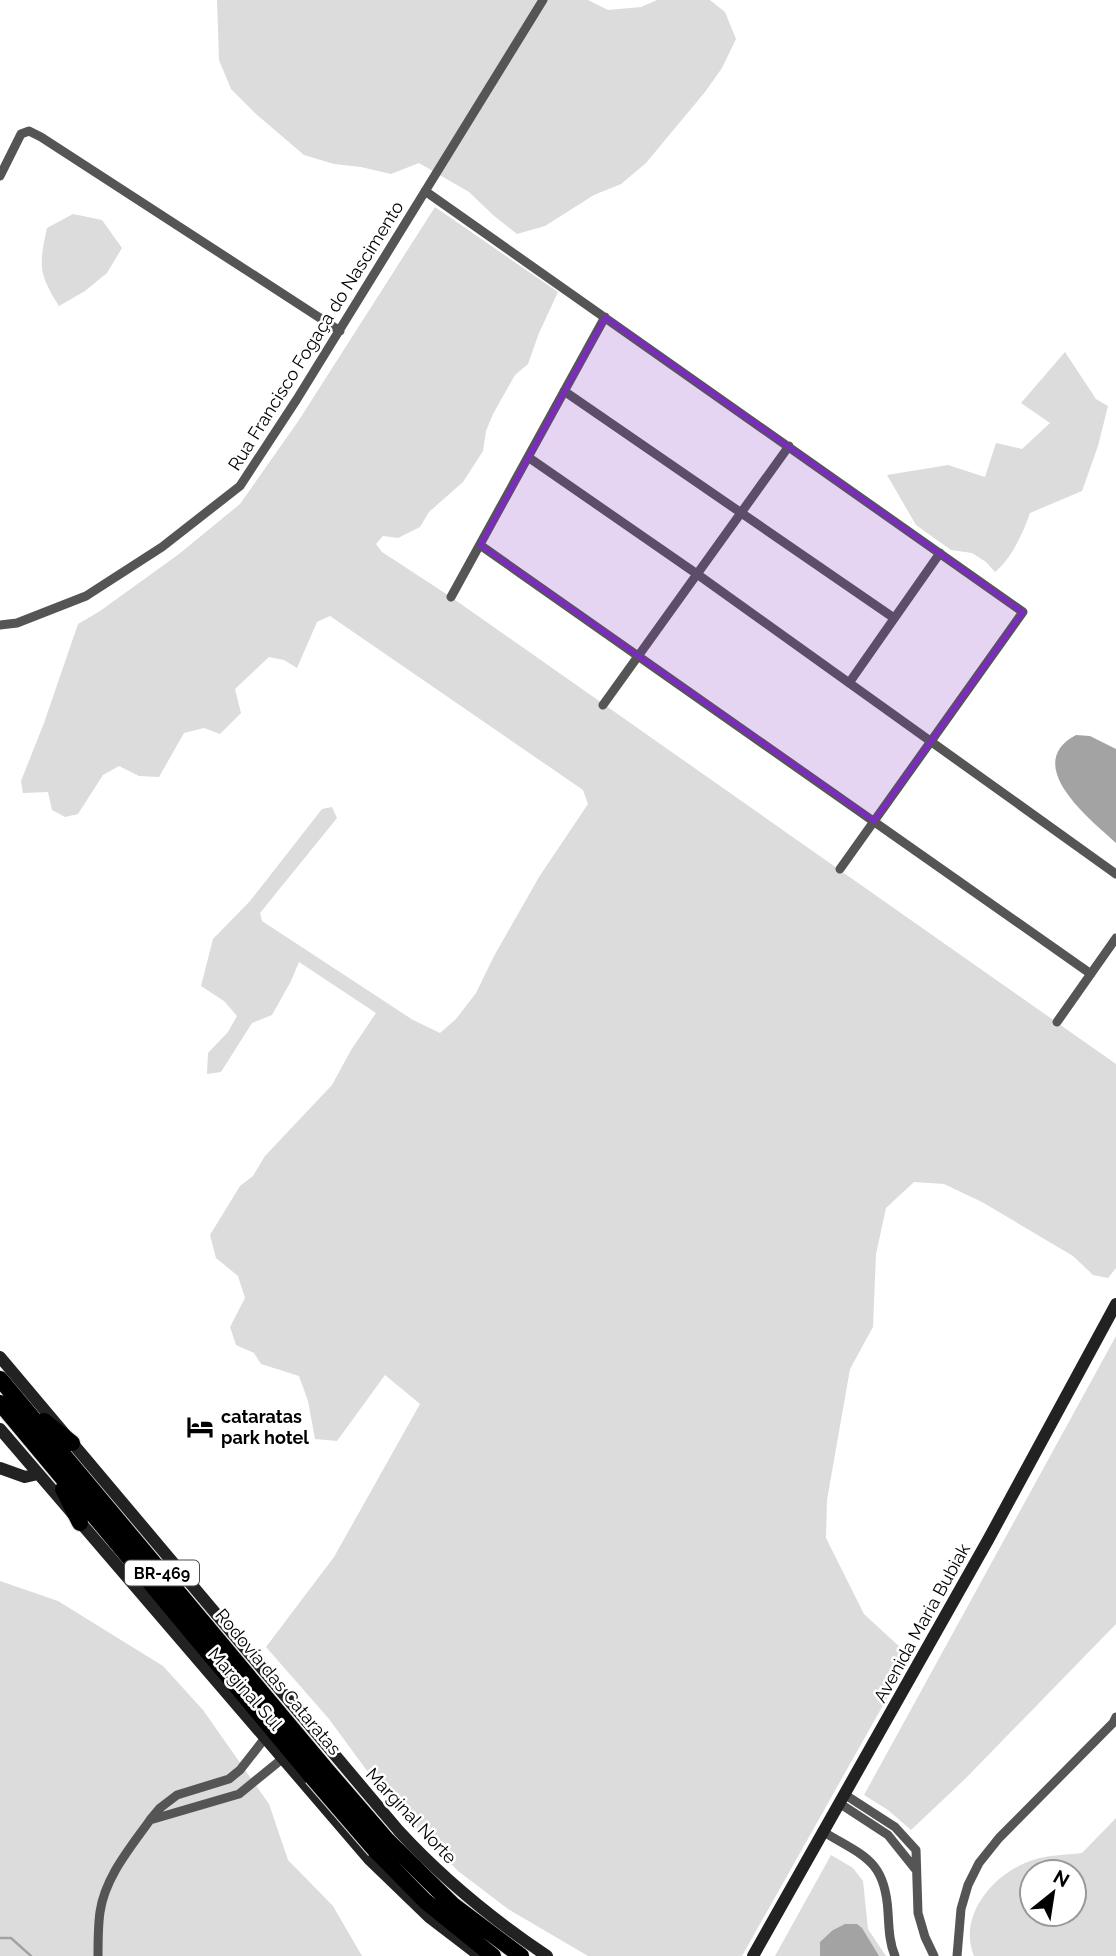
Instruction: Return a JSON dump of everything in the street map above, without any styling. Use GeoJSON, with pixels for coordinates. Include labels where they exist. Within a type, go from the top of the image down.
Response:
{"type":"FeatureCollection","features":[{"type":"Feature","properties":{"kind":"highway","name":"Rodovía das Cataratas"},"geometry":{"type":"LineString","coordinates":[[0,1379],[318,1772]]}},
{"type":"Feature","properties":{"kind":"highway","name":"Rodovía das Cataratas"},"geometry":{"type":"LineString","coordinates":[[0,1403],[45,1469],[318,1772],[425,1901],[493,1956]]}},
{"type":"Feature","properties":{"kind":"highway"},"geometry":{"type":"LineString","coordinates":[[20,1403],[72,1443]]}},
{"type":"Feature","properties":{"kind":"highway"},"geometry":{"type":"LineString","coordinates":[[45,1469],[80,1523]]}},
{"type":"Feature","properties":{"kind":"highway","name":"Rodovía das Cataratas"},"geometry":{"type":"LineString","coordinates":[[381,1845],[453,1905],[521,1956]]}},
{"type":"Feature","properties":{"kind":"street","name":"Rua Francisco Fogaça do Nascimento"},"geometry":{"type":"LineString","coordinates":[[0,625],[17,622],[86,596],[162,547],[240,486],[340,331],[543,0]]}},
{"type":"Feature","properties":{"kind":"street"},"geometry":{"type":"LineString","coordinates":[[0,176],[21,134],[29,131],[340,331]]}},
{"type":"Feature","properties":{"kind":"street"},"geometry":{"type":"LineString","coordinates":[[425,191],[1023,611],[840,869]]}},
{"type":"Feature","properties":{"kind":"street"},"geometry":{"type":"LineString","coordinates":[[451,597],[605,317]]}},
{"type":"Feature","properties":{"kind":"street"},"geometry":{"type":"LineString","coordinates":[[564,391],[894,618]]}},
{"type":"Feature","properties":{"kind":"street"},"geometry":{"type":"LineString","coordinates":[[603,705],[789,446]]}},
{"type":"Feature","properties":{"kind":"street"},"geometry":{"type":"LineString","coordinates":[[528,457],[697,574],[1116,874]]}},
{"type":"Feature","properties":{"kind":"street"},"geometry":{"type":"LineString","coordinates":[[480,545],[1091,974]]}},
{"type":"Feature","properties":{"kind":"street"},"geometry":{"type":"LineString","coordinates":[[849,683],[940,553]]}},
{"type":"Feature","properties":{"kind":"street"},"geometry":{"type":"LineString","coordinates":[[1057,1022],[1116,938]]}},
{"type":"Feature","properties":{"kind":"street","name":"Avenida Maria Bubiak"},"geometry":{"type":"LineString","coordinates":[[753,1956],[988,1540],[1116,1304]]}},
{"type":"Feature","properties":{"kind":"street","name":"Marginal Norte"},"geometry":{"type":"LineString","coordinates":[[0,1357],[348,1773],[429,1864],[502,1926],[547,1956]]}},
{"type":"Feature","properties":{"kind":"street","name":"BR-469"},"geometry":{"type":"LineString","coordinates":[[1,1434],[45,1469]]}},
{"type":"Feature","properties":{"kind":"street"},"geometry":{"type":"LineString","coordinates":[[0,1468],[25,1477],[45,1469]]}},
{"type":"Feature","properties":{"kind":"street","name":"Marginal Sul"},"geometry":{"type":"LineString","coordinates":[[80,1523],[355,1844],[409,1899],[480,1956]]}},
{"type":"Feature","properties":{"kind":"street"},"geometry":{"type":"LineString","coordinates":[[957,1956],[961,1909],[968,1885],[979,1863],[999,1838],[1116,1717]]}},
{"type":"Feature","properties":{"kind":"street"},"geometry":{"type":"LineString","coordinates":[[97,1956],[100,1910],[105,1893],[122,1861],[150,1820],[177,1795],[229,1779],[240,1770],[265,1738]]}},
{"type":"Feature","properties":{"kind":"street"},"geometry":{"type":"LineString","coordinates":[[150,1820],[239,1794],[282,1759]]}},
{"type":"Feature","properties":{"kind":"street"},"geometry":{"type":"LineString","coordinates":[[316,1799],[348,1773]]}},
{"type":"Feature","properties":{"kind":"street"},"geometry":{"type":"LineString","coordinates":[[841,1799],[888,1835],[917,1871],[918,1913],[934,1956]]}},
{"type":"Feature","properties":{"kind":"street"},"geometry":{"type":"LineString","coordinates":[[355,1844],[387,1818]]}},
{"type":"Feature","properties":{"kind":"street"},"geometry":{"type":"LineString","coordinates":[[822,1831],[863,1856],[881,1874],[886,1886],[891,1946],[895,1956]]}},
{"type":"Feature","properties":{"kind":"highlighted area"},"geometry":{"type":"Polygon","coordinates":[[[605,317],[1023,612],[874,821],[480,545],[605,317]]]}},
{"type":"Feature","properties":{"kind":"shaded area"},"geometry":{"type":"Polygon","coordinates":[[[217,0],[588,0],[608,10],[641,7],[657,0],[710,0],[725,12],[736,39],[722,68],[705,92],[646,163],[621,184],[594,195],[545,226],[517,234],[469,192],[419,163],[391,174],[334,164],[304,155],[231,89],[219,60],[217,0]]]}},
{"type":"Feature","properties":{"kind":"shaded area"},"geometry":{"type":"Polygon","coordinates":[[[435,207],[558,292],[528,364],[515,375],[493,414],[486,431],[483,451],[463,482],[429,512],[420,527],[398,538],[383,536],[376,544],[382,552],[451,597],[1116,1064],[1116,1268],[1108,1278],[1093,1275],[1073,1256],[982,1202],[944,1184],[914,1182],[886,1208],[876,1254],[873,1327],[850,1369],[827,1500],[826,1538],[864,1614],[902,1649],[900,1675],[742,1956],[588,1956],[508,1909],[458,1871],[415,1827],[373,1779],[329,1719],[266,1647],[334,1557],[420,1404],[385,1375],[337,1441],[315,1439],[308,1401],[299,1376],[261,1364],[254,1353],[236,1345],[230,1327],[245,1298],[238,1276],[216,1258],[210,1235],[240,1186],[253,1176],[265,1156],[332,1085],[376,1013],[299,962],[272,1015],[252,1023],[221,1072],[207,1074],[208,1053],[228,1032],[237,1016],[224,1001],[201,986],[213,939],[250,901],[322,809],[332,807],[337,818],[260,913],[262,921],[413,1020],[440,1033],[456,1019],[476,993],[539,877],[588,804],[583,790],[330,616],[317,622],[297,668],[284,660],[269,657],[235,689],[241,713],[220,734],[204,728],[184,733],[159,777],[139,776],[119,766],[103,775],[78,814],[65,817],[52,810],[48,792],[23,793],[21,781],[78,624],[179,554],[240,504],[299,420],[435,207]]]}},
{"type":"Feature","properties":{"kind":"shaded area"},"geometry":{"type":"Polygon","coordinates":[[[73,214],[102,220],[122,248],[107,273],[85,291],[59,306],[44,277],[43,251],[47,228],[73,214]]]}},
{"type":"Feature","properties":{"kind":"shaded area"},"geometry":{"type":"Polygon","coordinates":[[[1065,352],[1096,399],[1108,406],[1098,446],[1082,491],[1030,513],[1012,552],[995,572],[972,553],[951,550],[916,525],[887,475],[948,465],[985,477],[996,443],[1022,449],[1050,423],[1021,403],[1065,352]]]}},
{"type":"Feature","properties":{"kind":"shaded area"},"geometry":{"type":"Polygon","coordinates":[[[1076,735],[1090,736],[1116,749],[1116,843],[1078,807],[1058,777],[1055,761],[1061,747],[1076,735]]]}},
{"type":"Feature","properties":{"kind":"shaded area"},"geometry":{"type":"Polygon","coordinates":[[[1116,1336],[1116,1624],[965,1779],[911,1830],[888,1810],[864,1795],[1116,1336]]]}},
{"type":"Feature","properties":{"kind":"shaded area"},"geometry":{"type":"Polygon","coordinates":[[[0,1581],[58,1601],[163,1666],[203,1710],[269,1804],[288,1860],[333,1906],[362,1956],[0,1956],[0,1581]]]}},
{"type":"Feature","properties":{"kind":"shaded area"},"geometry":{"type":"Polygon","coordinates":[[[1116,1818],[1116,1956],[974,1956],[970,1941],[975,1911],[993,1885],[1018,1867],[1018,1928],[1088,1928],[1088,1858],[1042,1858],[1082,1853],[1116,1818]]]}},
{"type":"Feature","properties":{"kind":"shaded area"},"geometry":{"type":"Polygon","coordinates":[[[831,1855],[853,1868],[863,1881],[868,1929],[886,1956],[775,1956],[831,1855]]]}},
{"type":"Feature","properties":{"kind":"shaded area"},"geometry":{"type":"Polygon","coordinates":[[[845,1924],[857,1924],[862,1928],[879,1956],[820,1956],[820,1942],[833,1930],[845,1924]]]}},
{"type":"Feature","properties":{"kind":"waterway"},"geometry":{"type":"LineString","coordinates":[[0,1938],[11,1938],[31,1956]]}},
{"type":"Feature","properties":{"kind":"place","name":"cataratas park hotel"},"geometry":{"type":"Point","coordinates":[200,1427]}}]}
